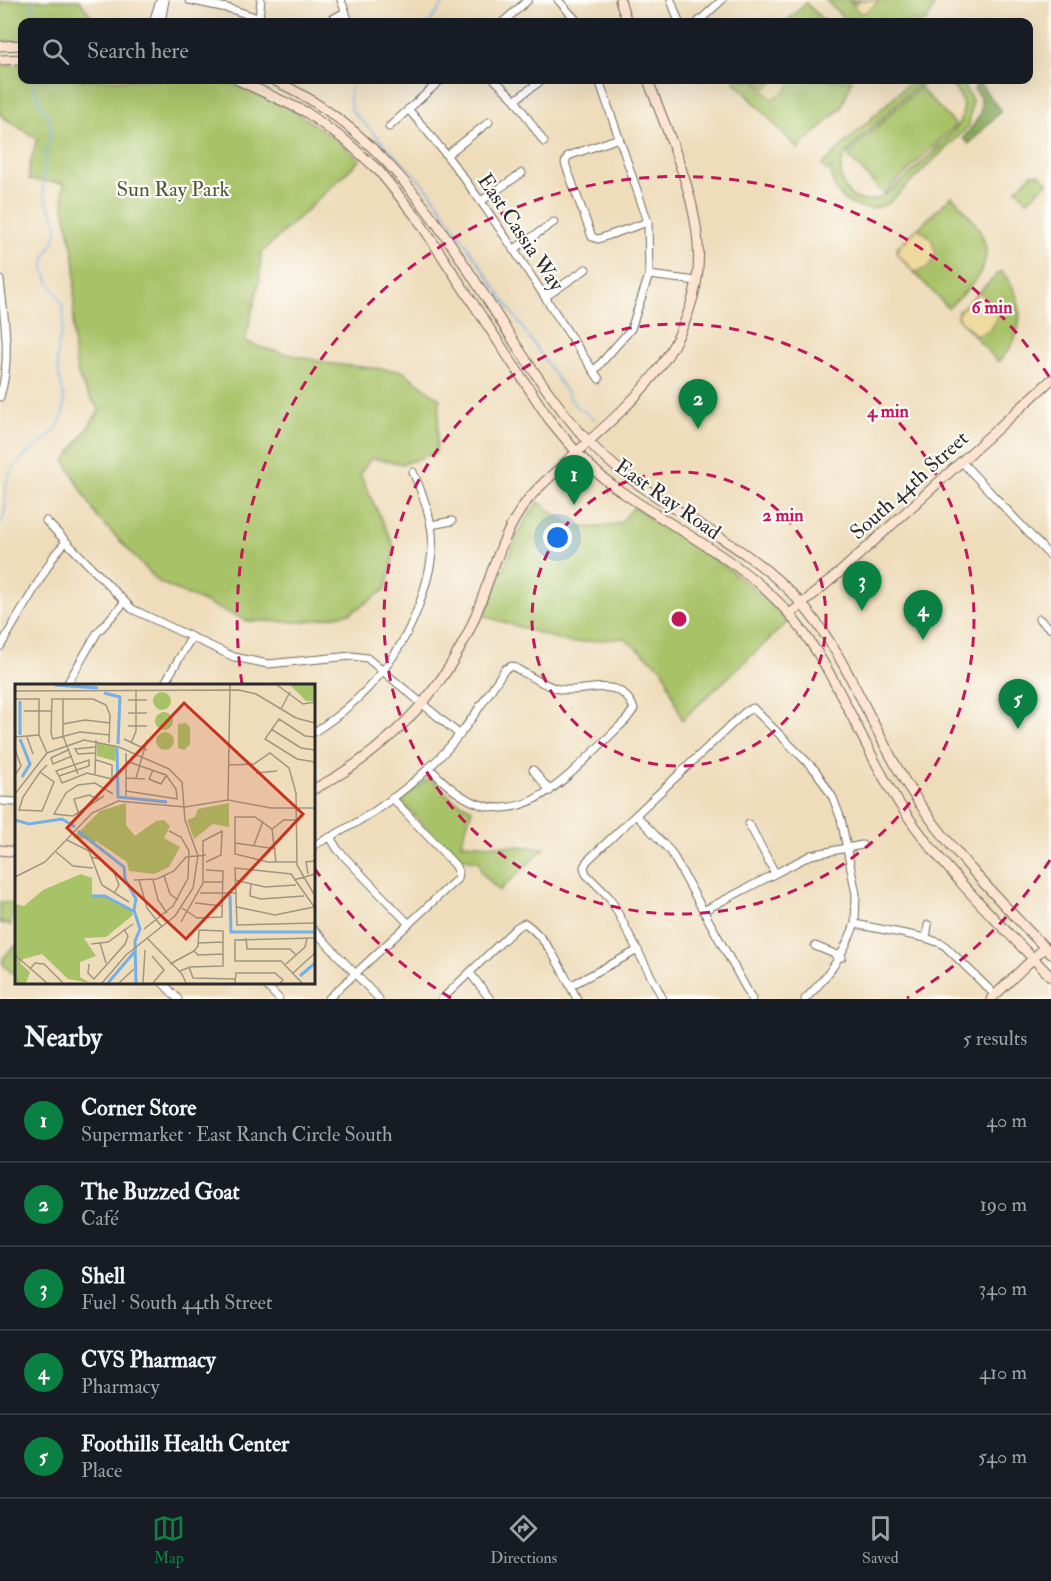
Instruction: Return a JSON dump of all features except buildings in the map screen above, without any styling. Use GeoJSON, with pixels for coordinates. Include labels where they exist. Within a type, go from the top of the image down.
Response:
{"type":"FeatureCollection","features":[{"type":"Feature","properties":{"kind":"main road"},"geometry":{"type":"LineString","coordinates":[[620,0],[626,18]]}},
{"type":"Feature","properties":{"kind":"main road"},"geometry":{"type":"LineString","coordinates":[[0,46],[18,45]]}},
{"type":"Feature","properties":{"kind":"main road"},"geometry":{"type":"LineString","coordinates":[[0,60],[18,59]]}},
{"type":"Feature","properties":{"kind":"main road","name":"East Ray Road"},"geometry":{"type":"LineString","coordinates":[[248,84],[273,94],[327,126],[379,171],[405,201],[549,419],[582,447],[761,565],[802,604],[836,653],[902,776],[923,809],[965,862],[1049,948]]}},
{"type":"Feature","properties":{"kind":"main road","name":"East Ray Road"},"geometry":{"type":"LineString","coordinates":[[284,84],[336,115],[389,162],[415,192],[560,408],[582,447],[618,490],[750,578],[790,614],[823,664],[892,792],[910,819],[939,857],[1051,977]]}},
{"type":"Feature","properties":{"kind":"main road"},"geometry":{"type":"LineString","coordinates":[[315,788],[378,747],[423,703],[458,652],[520,511],[543,484],[647,386],[665,363],[686,323],[697,281],[698,247],[693,210],[649,84]]}},
{"type":"Feature","properties":{"kind":"main road"},"geometry":{"type":"LineString","coordinates":[[486,322],[497,315]]}},
{"type":"Feature","properties":{"kind":"main road","name":"South 44th Street"},"geometry":{"type":"LineString","coordinates":[[790,614],[1051,380]]}},
{"type":"Feature","properties":{"kind":"main road"},"geometry":{"type":"LineString","coordinates":[[0,850],[15,852]]}},
{"type":"Feature","properties":{"kind":"main road"},"geometry":{"type":"LineString","coordinates":[[993,997],[1033,958],[1049,948]]}},
{"type":"Feature","properties":{"kind":"street"},"geometry":{"type":"LineString","coordinates":[[154,18],[160,0]]}},
{"type":"Feature","properties":{"kind":"street"},"geometry":{"type":"LineString","coordinates":[[162,18],[165,0]]}},
{"type":"Feature","properties":{"kind":"street"},"geometry":{"type":"LineString","coordinates":[[189,0],[260,18],[261,0]]}},
{"type":"Feature","properties":{"kind":"street"},"geometry":{"type":"LineString","coordinates":[[340,0],[347,18]]}},
{"type":"Feature","properties":{"kind":"street"},"geometry":{"type":"LineString","coordinates":[[508,18],[528,0]]}},
{"type":"Feature","properties":{"kind":"street"},"geometry":{"type":"LineString","coordinates":[[558,0],[574,18]]}},
{"type":"Feature","properties":{"kind":"street"},"geometry":{"type":"LineString","coordinates":[[671,0],[678,18]]}},
{"type":"Feature","properties":{"kind":"street"},"geometry":{"type":"LineString","coordinates":[[702,18],[722,0]]}},
{"type":"Feature","properties":{"kind":"street"},"geometry":{"type":"LineString","coordinates":[[334,18],[345,12]]}},
{"type":"Feature","properties":{"kind":"street"},"geometry":{"type":"LineString","coordinates":[[273,94],[276,84]]}},
{"type":"Feature","properties":{"kind":"street"},"geometry":{"type":"LineString","coordinates":[[389,127],[436,84]]}},
{"type":"Feature","properties":{"kind":"street"},"geometry":{"type":"LineString","coordinates":[[499,84],[515,100],[544,142]]}},
{"type":"Feature","properties":{"kind":"street"},"geometry":{"type":"LineString","coordinates":[[515,100],[537,84]]}},
{"type":"Feature","properties":{"kind":"street"},"geometry":{"type":"LineString","coordinates":[[594,371],[631,329],[649,275],[648,222],[600,84]]}},
{"type":"Feature","properties":{"kind":"street","name":"East Cassia Way"},"geometry":{"type":"LineString","coordinates":[[408,109],[448,154],[599,379]]}},
{"type":"Feature","properties":{"kind":"street"},"geometry":{"type":"LineString","coordinates":[[448,154],[489,122]]}},
{"type":"Feature","properties":{"kind":"street"},"geometry":{"type":"LineString","coordinates":[[619,138],[568,156],[565,163],[592,237],[598,239],[648,222]]}},
{"type":"Feature","properties":{"kind":"street"},"geometry":{"type":"LineString","coordinates":[[481,201],[522,173]]}},
{"type":"Feature","properties":{"kind":"street"},"geometry":{"type":"LineString","coordinates":[[513,250],[554,222]]}},
{"type":"Feature","properties":{"kind":"street"},"geometry":{"type":"LineString","coordinates":[[545,297],[586,269]]}},
{"type":"Feature","properties":{"kind":"street"},"geometry":{"type":"LineString","coordinates":[[649,275],[697,281]]}},
{"type":"Feature","properties":{"kind":"street"},"geometry":{"type":"LineString","coordinates":[[0,279],[3,358],[0,397]]}},
{"type":"Feature","properties":{"kind":"street"},"geometry":{"type":"LineString","coordinates":[[962,462],[1051,557]]}},
{"type":"Feature","properties":{"kind":"street"},"geometry":{"type":"LineString","coordinates":[[315,731],[352,704],[385,671],[406,640],[423,595],[432,558],[431,525],[413,472]]}},
{"type":"Feature","properties":{"kind":"street"},"geometry":{"type":"LineString","coordinates":[[46,521],[124,603],[145,617],[234,657],[258,664],[283,664],[352,656],[367,658],[460,735]]}},
{"type":"Feature","properties":{"kind":"street"},"geometry":{"type":"LineString","coordinates":[[431,525],[452,521]]}},
{"type":"Feature","properties":{"kind":"street"},"geometry":{"type":"LineString","coordinates":[[0,647],[55,554],[66,542]]}},
{"type":"Feature","properties":{"kind":"street"},"geometry":{"type":"LineString","coordinates":[[67,684],[96,633],[124,603]]}},
{"type":"Feature","properties":{"kind":"street"},"geometry":{"type":"LineString","coordinates":[[1039,619],[1051,628]]}},
{"type":"Feature","properties":{"kind":"street"},"geometry":{"type":"LineString","coordinates":[[164,684],[191,638]]}},
{"type":"Feature","properties":{"kind":"street"},"geometry":{"type":"LineString","coordinates":[[315,844],[392,798],[429,767],[460,735],[505,669],[512,666],[546,685],[562,690],[601,686],[614,688],[629,700],[634,709],[626,720],[550,791],[538,799],[510,807],[477,804],[454,792],[429,767]]}},
{"type":"Feature","properties":{"kind":"street"},"geometry":{"type":"LineString","coordinates":[[663,999],[610,898],[586,874],[584,867],[587,861],[745,712],[753,708],[816,771],[829,789],[839,813],[856,894],[855,924],[842,957],[829,975],[805,999]]}},
{"type":"Feature","properties":{"kind":"street"},"geometry":{"type":"LineString","coordinates":[[533,770],[550,791]]}},
{"type":"Feature","properties":{"kind":"street"},"geometry":{"type":"LineString","coordinates":[[328,999],[457,879],[458,871],[392,798]]}},
{"type":"Feature","properties":{"kind":"street"},"geometry":{"type":"LineString","coordinates":[[0,801],[15,802]]}},
{"type":"Feature","properties":{"kind":"street"},"geometry":{"type":"LineString","coordinates":[[636,815],[671,852],[752,999]]}},
{"type":"Feature","properties":{"kind":"street"},"geometry":{"type":"LineString","coordinates":[[749,824],[775,873]]}},
{"type":"Feature","properties":{"kind":"street"},"geometry":{"type":"LineString","coordinates":[[330,837],[338,850],[409,924]]}},
{"type":"Feature","properties":{"kind":"street"},"geometry":{"type":"LineString","coordinates":[[703,911],[811,855],[862,845]]}},
{"type":"Feature","properties":{"kind":"street"},"geometry":{"type":"LineString","coordinates":[[442,999],[517,927],[525,923],[546,944],[577,999]]}},
{"type":"Feature","properties":{"kind":"street"},"geometry":{"type":"LineString","coordinates":[[855,924],[926,938],[951,949],[993,997]]}},
{"type":"Feature","properties":{"kind":"street"},"geometry":{"type":"LineString","coordinates":[[926,938],[928,925]]}},
{"type":"Feature","properties":{"kind":"street"},"geometry":{"type":"LineString","coordinates":[[315,931],[379,999]]}},
{"type":"Feature","properties":{"kind":"street"},"geometry":{"type":"LineString","coordinates":[[815,946],[842,957]]}},
{"type":"Feature","properties":{"kind":"street"},"geometry":{"type":"LineString","coordinates":[[570,986],[638,950]]}},
{"type":"Feature","properties":{"kind":"street"},"geometry":{"type":"LineString","coordinates":[[470,973],[490,999]]}},
{"type":"Feature","properties":{"kind":"street"},"geometry":{"type":"LineString","coordinates":[[164,984],[178,999]]}},
{"type":"Feature","properties":{"kind":"street"},"geometry":{"type":"LineString","coordinates":[[265,984],[279,999]]}},
{"type":"Feature","properties":{"kind":"green space"},"geometry":{"type":"Polygon","coordinates":[[[0,0],[4,3],[7,0],[79,0],[93,18],[18,18],[18,41],[0,41],[0,0]]]}},
{"type":"Feature","properties":{"kind":"green space"},"geometry":{"type":"Polygon","coordinates":[[[826,0],[937,0],[928,18],[843,18],[826,0]]]}},
{"type":"Feature","properties":{"kind":"green space"},"geometry":{"type":"Polygon","coordinates":[[[806,3],[821,18],[790,18],[806,3]]]}},
{"type":"Feature","properties":{"kind":"green space","name":"Sun Ray Park"},"geometry":{"type":"Polygon","coordinates":[[[0,65],[18,65],[18,84],[233,84],[288,107],[335,138],[360,160],[261,253],[260,279],[245,341],[262,348],[332,364],[402,371],[440,399],[436,453],[403,464],[371,458],[360,474],[393,544],[393,559],[386,589],[351,613],[304,622],[247,621],[159,582],[97,517],[65,461],[100,410],[81,381],[75,359],[73,334],[75,269],[65,215],[64,183],[29,180],[29,168],[37,139],[0,115],[0,65]]]}},
{"type":"Feature","properties":{"kind":"green space"},"geometry":{"type":"Polygon","coordinates":[[[737,84],[850,84],[841,108],[798,149],[737,84]]]}},
{"type":"Feature","properties":{"kind":"green space"},"geometry":{"type":"Polygon","coordinates":[[[908,84],[924,84],[914,88],[847,152],[842,161],[842,180],[851,195],[859,200],[868,201],[879,198],[908,176],[960,123],[962,101],[956,90],[948,84],[963,84],[972,100],[969,126],[890,202],[869,208],[850,203],[836,189],[832,180],[831,168],[827,171],[822,165],[908,84]]]}},
{"type":"Feature","properties":{"kind":"green space"},"geometry":{"type":"Polygon","coordinates":[[[981,84],[1001,111],[969,144],[963,138],[976,121],[981,108],[979,95],[974,89],[981,84]]]}},
{"type":"Feature","properties":{"kind":"green space"},"geometry":{"type":"Polygon","coordinates":[[[919,87],[956,125],[884,194],[847,155],[919,87]]]}},
{"type":"Feature","properties":{"kind":"green space"},"geometry":{"type":"Polygon","coordinates":[[[1032,174],[1039,174],[1048,182],[1027,201],[1016,189],[1032,174]]]}},
{"type":"Feature","properties":{"kind":"green space"},"geometry":{"type":"Polygon","coordinates":[[[952,196],[978,228],[986,253],[983,266],[976,279],[948,308],[897,254],[897,248],[952,196]]]}},
{"type":"Feature","properties":{"kind":"green space"},"geometry":{"type":"Polygon","coordinates":[[[1001,271],[1015,293],[1020,317],[1014,340],[998,362],[957,317],[958,312],[1001,271]]]}},
{"type":"Feature","properties":{"kind":"green space"},"geometry":{"type":"Polygon","coordinates":[[[538,501],[558,517],[575,526],[594,528],[620,523],[634,507],[734,573],[771,604],[788,622],[682,720],[663,669],[624,638],[570,643],[484,616],[519,531],[538,501]]]}},
{"type":"Feature","properties":{"kind":"green space"},"geometry":{"type":"Polygon","coordinates":[[[430,777],[452,799],[472,809],[461,843],[545,848],[499,891],[481,872],[480,862],[455,857],[402,803],[403,799],[430,777]]]}},
{"type":"Feature","properties":{"kind":"green space"},"geometry":{"type":"Polygon","coordinates":[[[0,902],[14,904],[11,925],[0,923],[0,902]]]}},
{"type":"Feature","properties":{"kind":"green space"},"geometry":{"type":"Polygon","coordinates":[[[15,946],[15,976],[3,964],[3,958],[15,946]]]}},
{"type":"Feature","properties":{"kind":"sand"},"geometry":{"type":"Polygon","coordinates":[[[848,0],[855,4],[861,0],[879,0],[872,8],[861,14],[848,0]]]}},
{"type":"Feature","properties":{"kind":"sand"},"geometry":{"type":"Polygon","coordinates":[[[758,84],[766,88],[772,84],[790,84],[786,91],[772,99],[758,84]]]}},
{"type":"Feature","properties":{"kind":"sand"},"geometry":{"type":"Polygon","coordinates":[[[918,228],[932,239],[936,255],[928,268],[915,272],[897,254],[898,248],[918,228]]]}},
{"type":"Feature","properties":{"kind":"sand"},"geometry":{"type":"Polygon","coordinates":[[[979,293],[991,301],[997,317],[990,331],[977,336],[958,318],[958,312],[979,293]]]}},
{"type":"Feature","properties":{"kind":"waterway"},"geometry":{"type":"LineString","coordinates":[[33,0],[34,18]]}},
{"type":"Feature","properties":{"kind":"waterway"},"geometry":{"type":"LineString","coordinates":[[433,18],[446,0]]}},
{"type":"Feature","properties":{"kind":"waterway"},"geometry":{"type":"LineString","coordinates":[[0,524],[5,511],[6,484],[11,472],[17,463],[57,428],[64,407],[57,357],[64,314],[44,266],[46,255],[57,230],[56,220],[45,199],[43,188],[51,129],[48,116],[36,94],[34,84]]}},
{"type":"Feature","properties":{"kind":"waterway"},"geometry":{"type":"LineString","coordinates":[[354,84],[350,91],[352,111],[430,191],[575,405],[595,419]]}},
{"type":"Feature","properties":{"kind":"place","name":"The Buzzed Goat"},"geometry":{"type":"Point","coordinates":[698,429]}},
{"type":"Feature","properties":{"kind":"place","name":"Corner Store"},"geometry":{"type":"Point","coordinates":[574,505]}},
{"type":"Feature","properties":{"kind":"place","name":"Shell"},"geometry":{"type":"Point","coordinates":[862,611]}},
{"type":"Feature","properties":{"kind":"place","name":"CVS Pharmacy"},"geometry":{"type":"Point","coordinates":[923,640]}},
{"type":"Feature","properties":{"kind":"place","name":"Foothills Health Center"},"geometry":{"type":"Point","coordinates":[1018,729]}}]}
